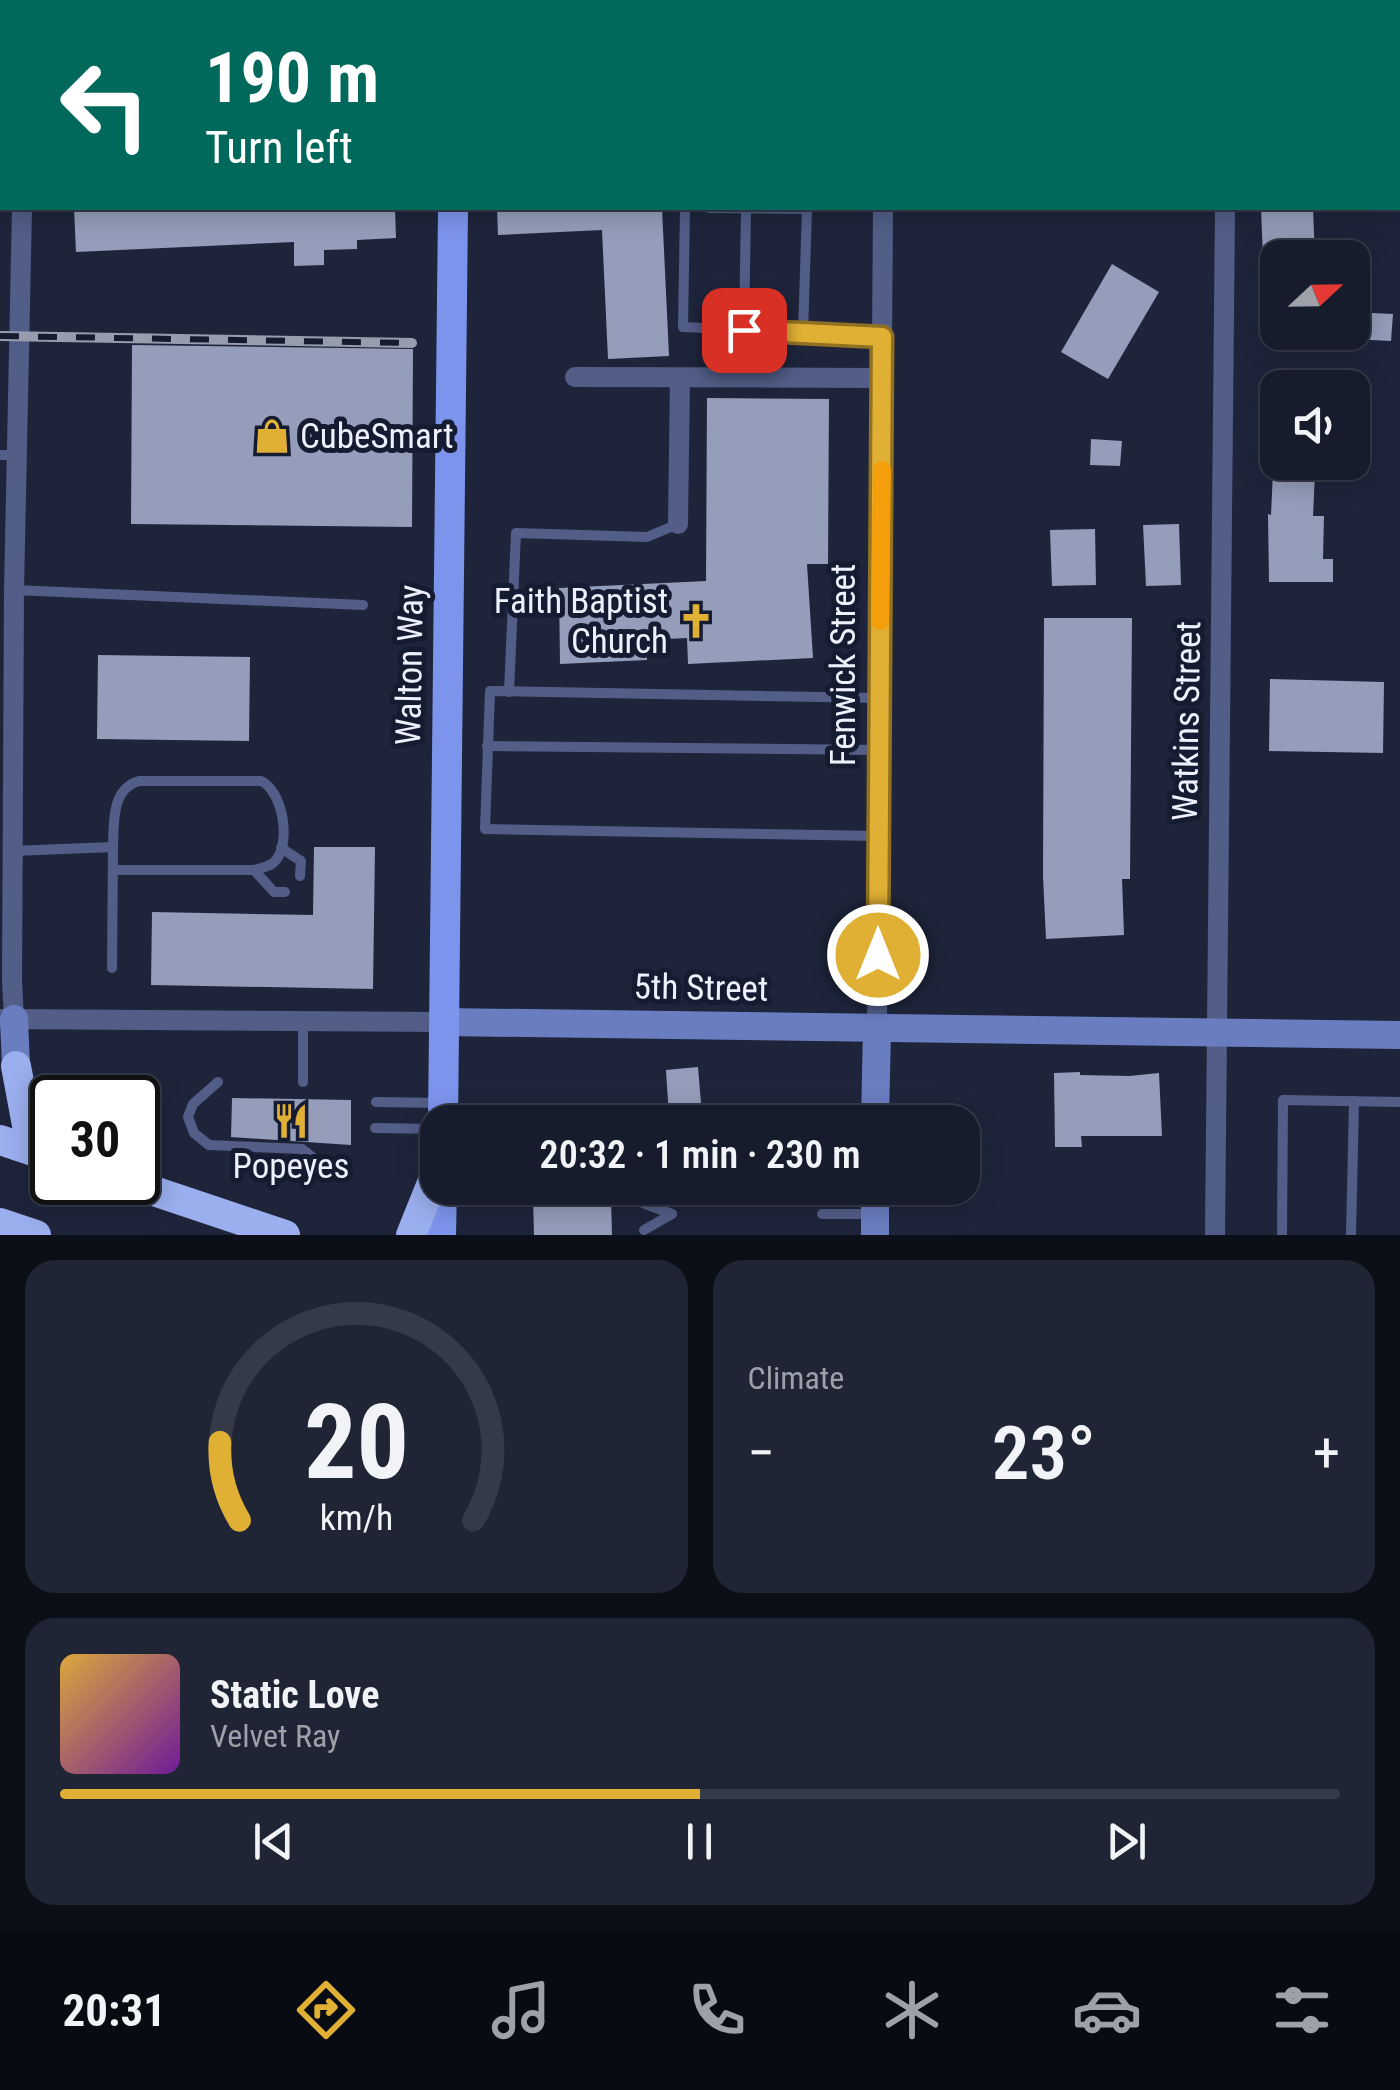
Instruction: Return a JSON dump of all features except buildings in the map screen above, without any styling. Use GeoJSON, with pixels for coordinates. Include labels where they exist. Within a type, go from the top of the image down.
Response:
{"type":"FeatureCollection","features":[{"type":"Feature","properties":{"kind":"highway"},"geometry":{"type":"LineString","coordinates":[[8,1078],[30,1138]]}},
{"type":"Feature","properties":{"kind":"highway"},"geometry":{"type":"LineString","coordinates":[[0,1140],[30,1149]]}},
{"type":"Feature","properties":{"kind":"highway"},"geometry":{"type":"LineString","coordinates":[[160,1193],[285,1235]]}},
{"type":"Feature","properties":{"kind":"highway"},"geometry":{"type":"LineString","coordinates":[[411,1235],[428,1205]]}},
{"type":"Feature","properties":{"kind":"highway"},"geometry":{"type":"LineString","coordinates":[[0,1223],[36,1235]]}},
{"type":"Feature","properties":{"kind":"main road","name":"Walton Way"},"geometry":{"type":"LineString","coordinates":[[441,1105],[452,211]]}},
{"type":"Feature","properties":{"kind":"main road"},"geometry":{"type":"LineString","coordinates":[[7,1019],[8,1078]]}},
{"type":"Feature","properties":{"kind":"main road","name":"5th Street"},"geometry":{"type":"LineString","coordinates":[[444,1022],[1400,1035]]}},
{"type":"Feature","properties":{"kind":"main road","name":"Fenwick Street"},"geometry":{"type":"LineString","coordinates":[[876,1105],[877,1028]]}},
{"type":"Feature","properties":{"kind":"main road"},"geometry":{"type":"LineString","coordinates":[[440,1205],[441,1235]]}},
{"type":"Feature","properties":{"kind":"street"},"geometry":{"type":"LineString","coordinates":[[7,1019],[14,590],[8,455],[22,210]]}},
{"type":"Feature","properties":{"kind":"street","name":"Fenwick Street"},"geometry":{"type":"LineString","coordinates":[[877,1028],[884,210]]}},
{"type":"Feature","properties":{"kind":"street","name":"Watkins Street"},"geometry":{"type":"LineString","coordinates":[[1215,1235],[1225,210]]}},
{"type":"Feature","properties":{"kind":"street"},"geometry":{"type":"LineString","coordinates":[[575,377],[882,378]]}},
{"type":"Feature","properties":{"kind":"street"},"geometry":{"type":"LineString","coordinates":[[678,524],[680,378]]}},
{"type":"Feature","properties":{"kind":"street","name":"5th Street"},"geometry":{"type":"LineString","coordinates":[[7,1019],[444,1022]]}},
{"type":"Feature","properties":{"kind":"lane"},"geometry":{"type":"LineString","coordinates":[[684,210],[684,327],[882,337]]}},
{"type":"Feature","properties":{"kind":"lane"},"geometry":{"type":"LineString","coordinates":[[744,330],[746,210]]}},
{"type":"Feature","properties":{"kind":"lane"},"geometry":{"type":"LineString","coordinates":[[803,334],[807,210]]}},
{"type":"Feature","properties":{"kind":"lane"},"geometry":{"type":"LineString","coordinates":[[509,692],[516,533],[647,537],[678,524]]}},
{"type":"Feature","properties":{"kind":"lane"},"geometry":{"type":"LineString","coordinates":[[14,590],[363,605]]}},
{"type":"Feature","properties":{"kind":"lane"},"geometry":{"type":"LineString","coordinates":[[879,836],[484,829],[490,691],[880,698]]}},
{"type":"Feature","properties":{"kind":"lane"},"geometry":{"type":"LineString","coordinates":[[488,746],[880,750]]}},
{"type":"Feature","properties":{"kind":"lane"},"geometry":{"type":"LineString","coordinates":[[112,968],[113,848],[115,808],[128,784],[260,781],[273,788],[280,801],[281,848],[277,860],[254,870],[113,870]]}},
{"type":"Feature","properties":{"kind":"lane"},"geometry":{"type":"LineString","coordinates":[[12,851],[113,848]]}},
{"type":"Feature","properties":{"kind":"lane"},"geometry":{"type":"LineString","coordinates":[[281,848],[301,861],[300,876]]}},
{"type":"Feature","properties":{"kind":"lane"},"geometry":{"type":"LineString","coordinates":[[254,870],[274,892],[284,892]]}},
{"type":"Feature","properties":{"kind":"lane"},"geometry":{"type":"LineString","coordinates":[[303,1021],[303,1082]]}},
{"type":"Feature","properties":{"kind":"lane"},"geometry":{"type":"LineString","coordinates":[[218,1082],[193,1104],[188,1117],[194,1134],[209,1144],[302,1149],[327,1169]]}},
{"type":"Feature","properties":{"kind":"lane"},"geometry":{"type":"LineString","coordinates":[[1282,1235],[1283,1100],[1400,1102]]}},
{"type":"Feature","properties":{"kind":"lane"},"geometry":{"type":"LineString","coordinates":[[1351,1235],[1354,1101]]}},
{"type":"Feature","properties":{"kind":"lane"},"geometry":{"type":"LineString","coordinates":[[376,1102],[420,1113]]}},
{"type":"Feature","properties":{"kind":"lane"},"geometry":{"type":"LineString","coordinates":[[375,1128],[420,1121]]}},
{"type":"Feature","properties":{"kind":"lane"},"geometry":{"type":"LineString","coordinates":[[644,1230],[672,1214],[650,1205]]}},
{"type":"Feature","properties":{"kind":"lane"},"geometry":{"type":"LineString","coordinates":[[822,1214],[876,1212]]}},
{"type":"Feature","properties":{"kind":"railway"},"geometry":{"type":"LineString","coordinates":[[0,336],[412,343]]}},
{"type":"Feature","properties":{"kind":"slow traffic"},"geometry":{"type":"LineString","coordinates":[[880,621],[882,470]]}},
{"type":"Feature","properties":{"kind":"place","name":"CubeSmart"},"geometry":{"type":"Point","coordinates":[272,436]}},
{"type":"Feature","properties":{"kind":"place","name":"Faith Baptist Church"},"geometry":{"type":"Point","coordinates":[696,621]}},
{"type":"Feature","properties":{"kind":"place","name":"Popeyes"},"geometry":{"type":"Point","coordinates":[291,1121]}},
{"type":"Feature","properties":{"kind":"route"},"geometry":{"type":"LineString","coordinates":[[744,330],[882,337],[878,955]]}}]}
